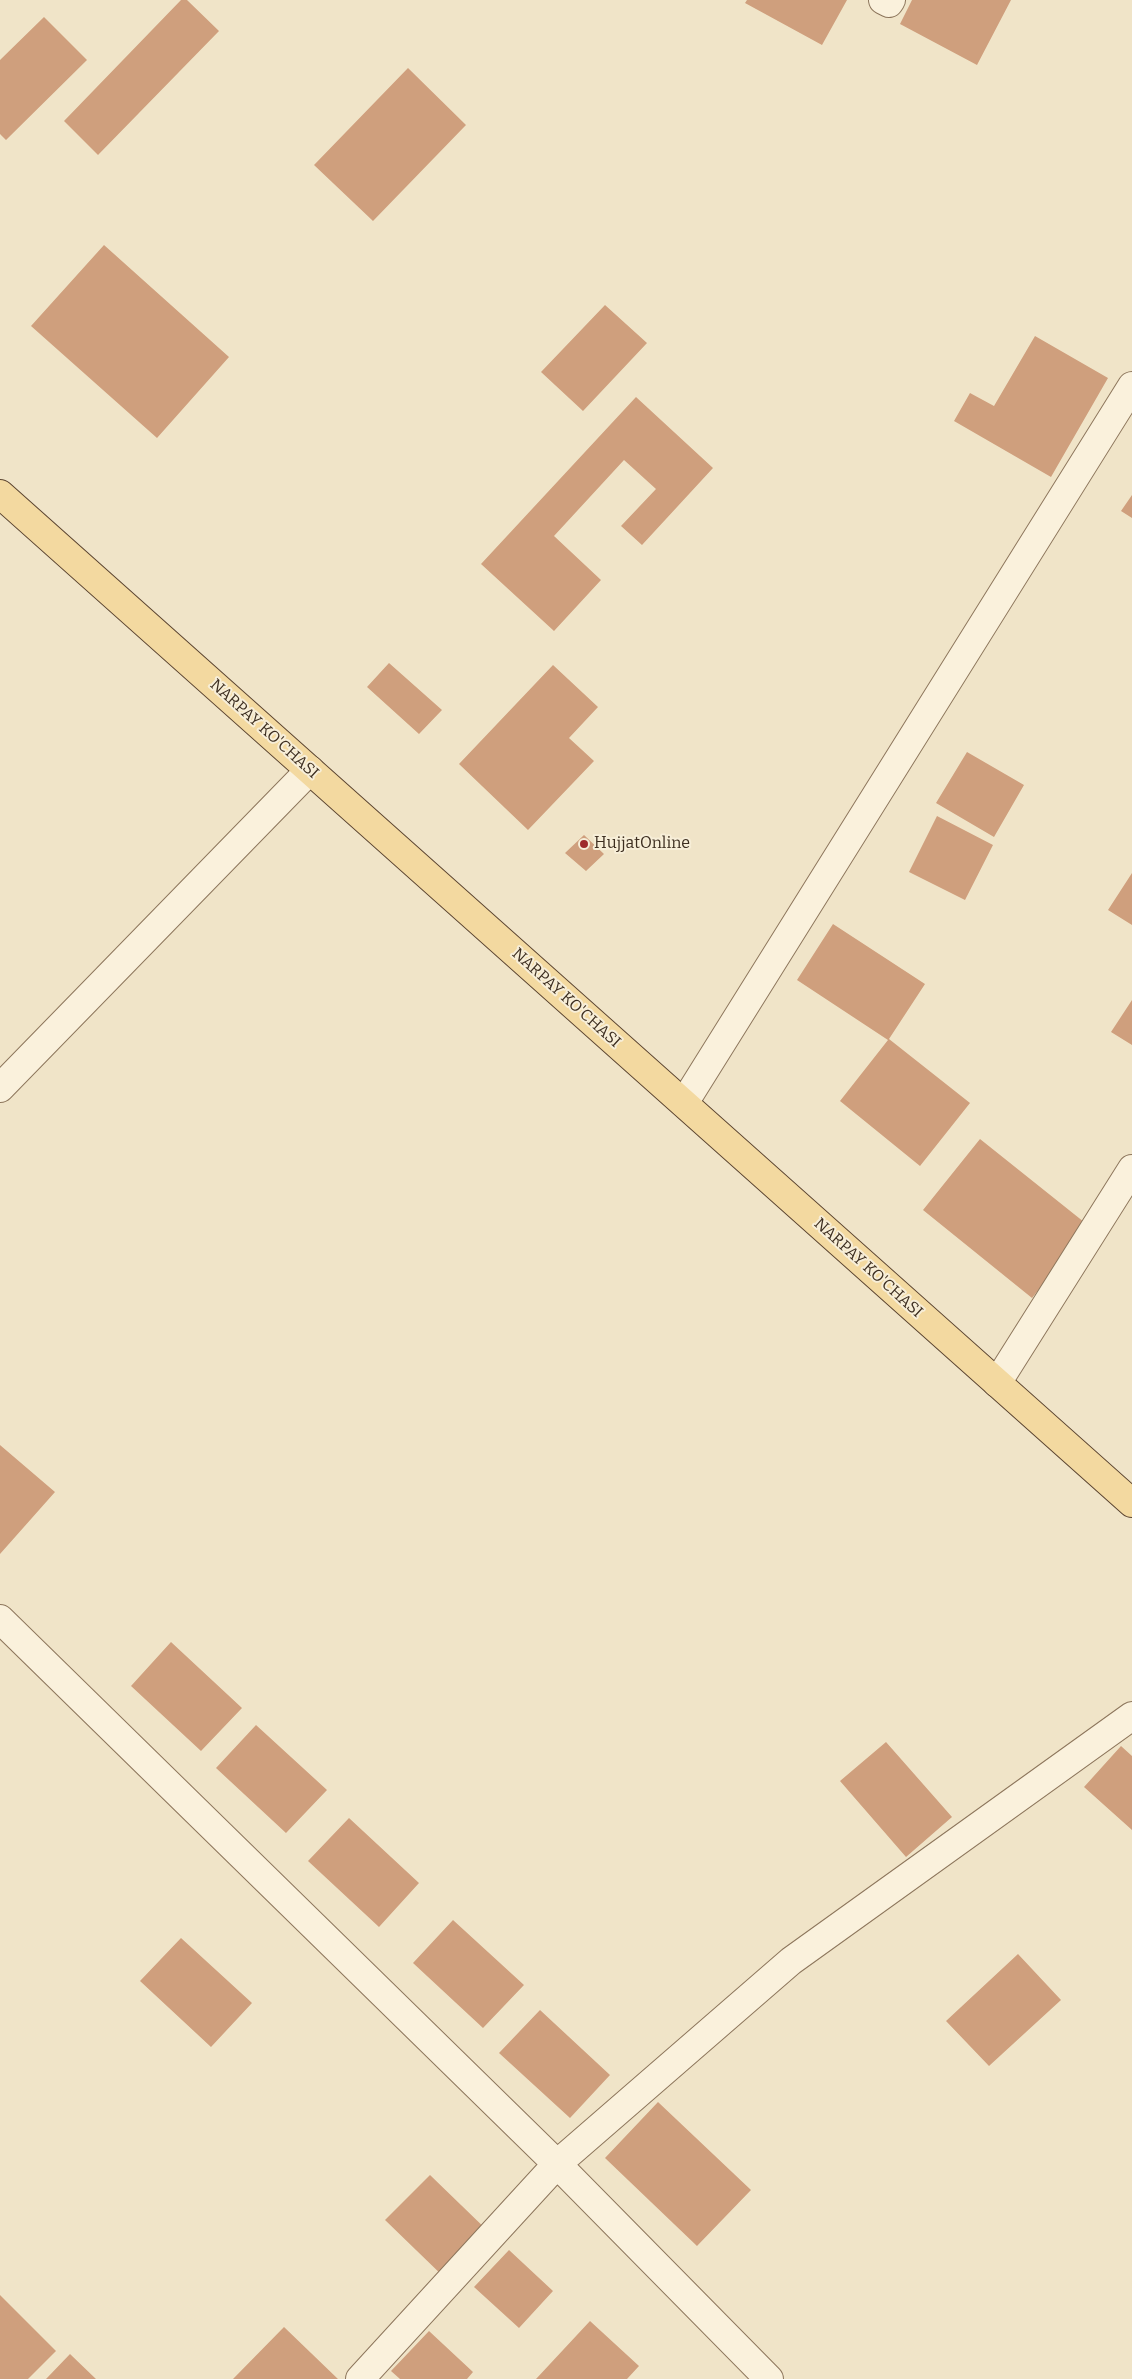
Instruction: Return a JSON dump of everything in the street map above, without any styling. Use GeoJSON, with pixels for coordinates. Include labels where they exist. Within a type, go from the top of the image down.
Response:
{"type":"FeatureCollection","features":[{"type":"Feature","properties":{"kind":"main road","name":"NARPAY KO'CHASI"},"geometry":{"type":"LineString","coordinates":[[0,494],[1132,1503]]}},
{"type":"Feature","properties":{"kind":"street"},"geometry":{"type":"LineString","coordinates":[[883,0],[889,3],[891,0]]}},
{"type":"Feature","properties":{"kind":"street"},"geometry":{"type":"LineString","coordinates":[[684,1104],[1132,386]]}},
{"type":"Feature","properties":{"kind":"street"},"geometry":{"type":"LineString","coordinates":[[0,1088],[310,770]]}},
{"type":"Feature","properties":{"kind":"street"},"geometry":{"type":"LineString","coordinates":[[997,1383],[1132,1169]]}},
{"type":"Feature","properties":{"kind":"street"},"geometry":{"type":"LineString","coordinates":[[0,1619],[557,2164],[769,2379]]}},
{"type":"Feature","properties":{"kind":"street"},"geometry":{"type":"LineString","coordinates":[[360,2379],[557,2164],[791,1961],[1132,1716]]}},
{"type":"Feature","properties":{"kind":"building"},"geometry":{"type":"Polygon","coordinates":[[[181,0],[187,0],[219,31],[98,155],[64,121],[181,0]]]}},
{"type":"Feature","properties":{"kind":"building"},"geometry":{"type":"Polygon","coordinates":[[[747,0],[847,0],[822,45],[745,3],[747,0]]]}},
{"type":"Feature","properties":{"kind":"building"},"geometry":{"type":"Polygon","coordinates":[[[912,0],[1011,0],[977,65],[900,24],[912,0]]]}},
{"type":"Feature","properties":{"kind":"building"},"geometry":{"type":"Polygon","coordinates":[[[44,17],[87,60],[6,140],[0,134],[0,60],[44,17]]]}},
{"type":"Feature","properties":{"kind":"building"},"geometry":{"type":"Polygon","coordinates":[[[408,68],[466,125],[373,221],[314,165],[408,68]]]}},
{"type":"Feature","properties":{"kind":"building"},"geometry":{"type":"Polygon","coordinates":[[[104,245],[229,357],[157,438],[31,326],[104,245]]]}},
{"type":"Feature","properties":{"kind":"building"},"geometry":{"type":"Polygon","coordinates":[[[605,305],[647,343],[583,411],[541,372],[605,305]]]}},
{"type":"Feature","properties":{"kind":"building"},"geometry":{"type":"Polygon","coordinates":[[[1035,336],[1108,378],[1051,477],[954,421],[970,393],[994,406],[1035,336]]]}},
{"type":"Feature","properties":{"kind":"building"},"geometry":{"type":"Polygon","coordinates":[[[636,397],[713,468],[642,545],[621,526],[656,489],[624,460],[554,536],[601,580],[554,631],[481,564],[636,397]]]}},
{"type":"Feature","properties":{"kind":"building"},"geometry":{"type":"Polygon","coordinates":[[[1132,495],[1132,518],[1121,511],[1132,495]]]}},
{"type":"Feature","properties":{"kind":"building"},"geometry":{"type":"Polygon","coordinates":[[[389,663],[442,710],[419,734],[367,687],[389,663]]]}},
{"type":"Feature","properties":{"kind":"building"},"geometry":{"type":"Polygon","coordinates":[[[553,665],[598,707],[569,738],[594,761],[528,830],[459,764],[553,665]]]}},
{"type":"Feature","properties":{"kind":"building"},"geometry":{"type":"Polygon","coordinates":[[[967,752],[1024,785],[994,837],[936,803],[967,752]]]}},
{"type":"Feature","properties":{"kind":"building"},"geometry":{"type":"Polygon","coordinates":[[[937,816],[993,845],[965,900],[909,872],[937,816]]]}},
{"type":"Feature","properties":{"kind":"building","name":"HujjatOnline"},"geometry":{"type":"Polygon","coordinates":[[[584,835],[604,854],[586,871],[565,853],[584,835]]]}},
{"type":"Feature","properties":{"kind":"building"},"geometry":{"type":"Polygon","coordinates":[[[1132,873],[1132,925],[1108,910],[1132,873]]]}},
{"type":"Feature","properties":{"kind":"building"},"geometry":{"type":"Polygon","coordinates":[[[833,924],[925,984],[889,1039],[970,1103],[920,1166],[840,1101],[888,1040],[797,980],[833,924]]]}},
{"type":"Feature","properties":{"kind":"building"},"geometry":{"type":"Polygon","coordinates":[[[1132,1000],[1132,1045],[1111,1032],[1132,1000]]]}},
{"type":"Feature","properties":{"kind":"building"},"geometry":{"type":"Polygon","coordinates":[[[980,1139],[1089,1226],[1032,1298],[923,1210],[980,1139]]]}},
{"type":"Feature","properties":{"kind":"building"},"geometry":{"type":"Polygon","coordinates":[[[0,1445],[55,1492],[0,1554],[0,1445]]]}},
{"type":"Feature","properties":{"kind":"building"},"geometry":{"type":"Polygon","coordinates":[[[171,1642],[242,1708],[201,1751],[131,1686],[171,1642]]]}},
{"type":"Feature","properties":{"kind":"building"},"geometry":{"type":"Polygon","coordinates":[[[256,1725],[327,1790],[286,1833],[216,1768],[256,1725]]]}},
{"type":"Feature","properties":{"kind":"building"},"geometry":{"type":"Polygon","coordinates":[[[886,1742],[952,1817],[906,1857],[840,1781],[886,1742]]]}},
{"type":"Feature","properties":{"kind":"building"},"geometry":{"type":"Polygon","coordinates":[[[1121,1746],[1132,1756],[1132,1830],[1084,1787],[1121,1746]]]}},
{"type":"Feature","properties":{"kind":"building"},"geometry":{"type":"Polygon","coordinates":[[[349,1818],[419,1883],[379,1927],[308,1861],[349,1818]]]}},
{"type":"Feature","properties":{"kind":"building"},"geometry":{"type":"Polygon","coordinates":[[[453,1920],[524,1985],[483,2028],[413,1963],[453,1920]]]}},
{"type":"Feature","properties":{"kind":"building"},"geometry":{"type":"Polygon","coordinates":[[[181,1938],[252,2003],[211,2047],[140,1981],[181,1938]]]}},
{"type":"Feature","properties":{"kind":"building"},"geometry":{"type":"Polygon","coordinates":[[[1018,1954],[1061,2000],[989,2066],[946,2021],[1018,1954]]]}},
{"type":"Feature","properties":{"kind":"building"},"geometry":{"type":"Polygon","coordinates":[[[540,2010],[610,2075],[570,2118],[499,2053],[540,2010]]]}},
{"type":"Feature","properties":{"kind":"building"},"geometry":{"type":"Polygon","coordinates":[[[658,2102],[751,2190],[697,2246],[605,2158],[658,2102]]]}},
{"type":"Feature","properties":{"kind":"building"},"geometry":{"type":"Polygon","coordinates":[[[430,2175],[492,2235],[448,2281],[385,2220],[430,2175]]]}},
{"type":"Feature","properties":{"kind":"building"},"geometry":{"type":"Polygon","coordinates":[[[509,2250],[553,2291],[519,2328],[474,2287],[509,2250]]]}},
{"type":"Feature","properties":{"kind":"building"},"geometry":{"type":"Polygon","coordinates":[[[0,2295],[56,2351],[28,2379],[0,2379],[0,2295]]]}},
{"type":"Feature","properties":{"kind":"building"},"geometry":{"type":"Polygon","coordinates":[[[590,2321],[639,2366],[627,2379],[536,2379],[590,2321]]]}},
{"type":"Feature","properties":{"kind":"building"},"geometry":{"type":"Polygon","coordinates":[[[284,2327],[338,2379],[233,2379],[284,2327]]]}},
{"type":"Feature","properties":{"kind":"building"},"geometry":{"type":"Polygon","coordinates":[[[429,2331],[473,2372],[467,2379],[400,2379],[391,2371],[429,2331]]]}},
{"type":"Feature","properties":{"kind":"building"},"geometry":{"type":"Polygon","coordinates":[[[70,2354],[96,2379],[46,2379],[70,2354]]]}},
{"type":"Feature","properties":{"kind":"place","name":"HujjatOnline"},"geometry":{"type":"Point","coordinates":[584,844]}}]}
